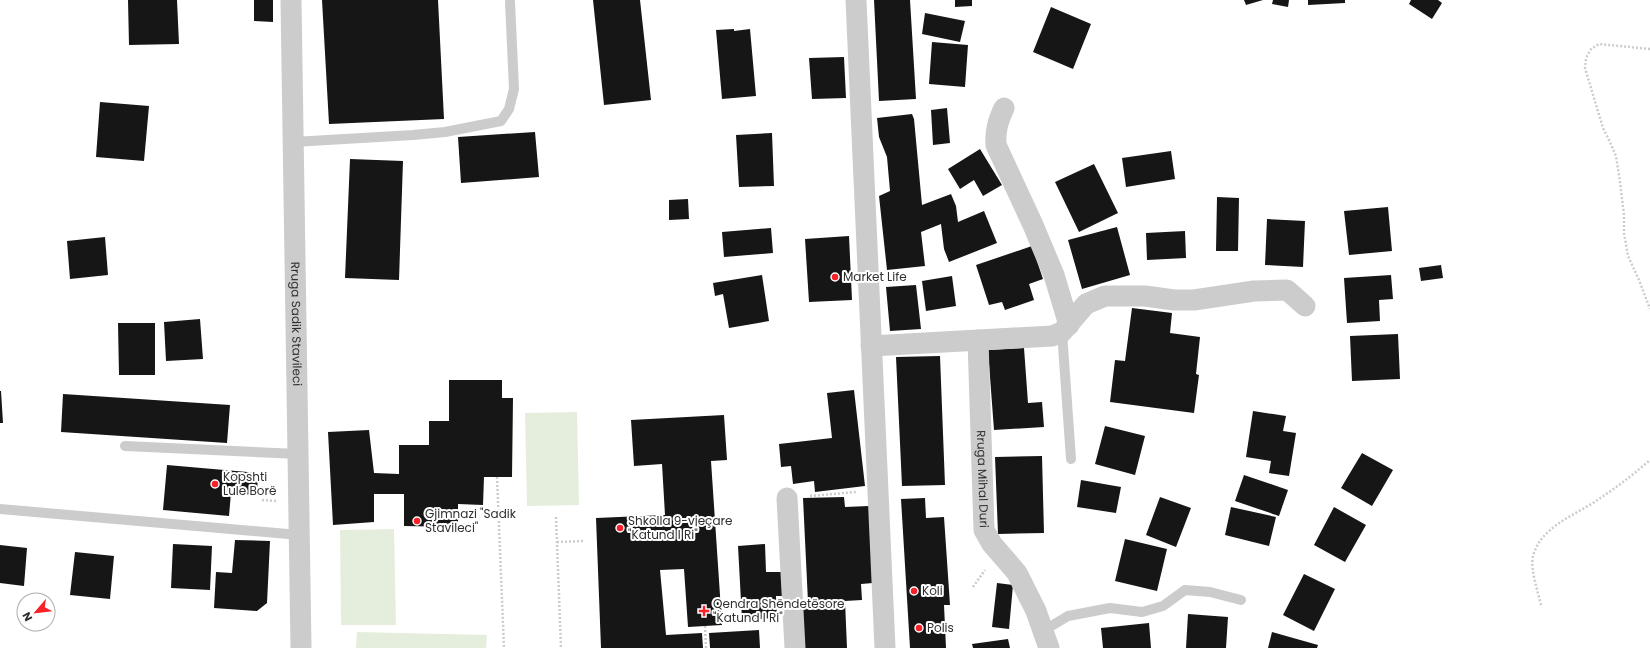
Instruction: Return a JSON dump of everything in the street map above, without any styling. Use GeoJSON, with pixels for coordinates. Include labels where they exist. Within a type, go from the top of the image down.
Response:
{"type":"FeatureCollection","features":[{"type":"Feature","properties":{"kind":"street","name":"Rruga Sadik Stavileci"},"geometry":{"type":"LineString","coordinates":[[291,0],[301,648]]}},
{"type":"Feature","properties":{"kind":"street"},"geometry":{"type":"LineString","coordinates":[[856,0],[885,648]]}},
{"type":"Feature","properties":{"kind":"street"},"geometry":{"type":"LineString","coordinates":[[1004,108],[995,134],[996,145],[1054,275],[1065,328]]}},
{"type":"Feature","properties":{"kind":"street"},"geometry":{"type":"LineString","coordinates":[[872,346],[1052,336],[1065,328],[1086,304],[1105,296],[1145,296],[1174,300],[1194,300],[1254,291],[1287,290],[1305,306]]}},
{"type":"Feature","properties":{"kind":"street","name":"Rruga Mihal Duri"},"geometry":{"type":"LineString","coordinates":[[978,340],[984,530],[992,544],[1017,573],[1031,599],[1046,640]]}},
{"type":"Feature","properties":{"kind":"street"},"geometry":{"type":"LineString","coordinates":[[787,498],[795,648]]}},
{"type":"Feature","properties":{"kind":"lane"},"geometry":{"type":"LineString","coordinates":[[293,142],[445,132],[501,121],[509,109],[514,89],[510,2]]}},
{"type":"Feature","properties":{"kind":"lane"},"geometry":{"type":"LineString","coordinates":[[1065,328],[1071,459]]}},
{"type":"Feature","properties":{"kind":"lane"},"geometry":{"type":"LineString","coordinates":[[125,446],[298,454]]}},
{"type":"Feature","properties":{"kind":"lane"},"geometry":{"type":"LineString","coordinates":[[0,509],[299,535]]}},
{"type":"Feature","properties":{"kind":"lane"},"geometry":{"type":"LineString","coordinates":[[1046,640],[1068,616],[1110,608],[1142,612],[1163,606],[1185,590],[1210,592],[1242,600]]}},
{"type":"Feature","properties":{"kind":"path"},"geometry":{"type":"LineString","coordinates":[[1650,49],[1599,44],[1590,49],[1586,58],[1585,68],[1603,128],[1616,156],[1624,215],[1624,233],[1628,256],[1640,280],[1650,309]]}},
{"type":"Feature","properties":{"kind":"path"},"geometry":{"type":"LineString","coordinates":[[1541,605],[1533,561],[1537,546],[1545,534],[1622,484],[1650,460]]}},
{"type":"Feature","properties":{"kind":"path"},"geometry":{"type":"LineString","coordinates":[[497,477],[504,648]]}},
{"type":"Feature","properties":{"kind":"path"},"geometry":{"type":"LineString","coordinates":[[787,498],[878,490]]}},
{"type":"Feature","properties":{"kind":"path"},"geometry":{"type":"LineString","coordinates":[[262,500],[277,501]]}},
{"type":"Feature","properties":{"kind":"path"},"geometry":{"type":"LineString","coordinates":[[556,517],[560,648]]}},
{"type":"Feature","properties":{"kind":"path"},"geometry":{"type":"LineString","coordinates":[[557,542],[584,541]]}},
{"type":"Feature","properties":{"kind":"path"},"geometry":{"type":"LineString","coordinates":[[705,626],[706,648]]}},
{"type":"Feature","properties":{"kind":"green space"},"geometry":{"type":"Polygon","coordinates":[[[577,412],[579,505],[527,506],[525,413],[577,412]]]}},
{"type":"Feature","properties":{"kind":"green space"},"geometry":{"type":"Polygon","coordinates":[[[394,529],[396,625],[341,625],[340,530],[394,529]]]}},
{"type":"Feature","properties":{"kind":"green space"},"geometry":{"type":"Polygon","coordinates":[[[357,632],[487,635],[486,648],[356,648],[357,632]]]}},
{"type":"Feature","properties":{"kind":"building"},"geometry":{"type":"Polygon","coordinates":[[[128,0],[177,0],[179,44],[129,45],[128,0]]]}},
{"type":"Feature","properties":{"kind":"building"},"geometry":{"type":"Polygon","coordinates":[[[254,0],[273,0],[273,22],[254,21],[254,0]]]}},
{"type":"Feature","properties":{"kind":"building"},"geometry":{"type":"Polygon","coordinates":[[[322,0],[438,0],[444,119],[329,124],[322,0]]]}},
{"type":"Feature","properties":{"kind":"building"},"geometry":{"type":"Polygon","coordinates":[[[593,0],[640,0],[651,100],[604,105],[593,0]]]}},
{"type":"Feature","properties":{"kind":"building"},"geometry":{"type":"Polygon","coordinates":[[[874,0],[910,0],[916,99],[879,101],[874,0]]]}},
{"type":"Feature","properties":{"kind":"building"},"geometry":{"type":"Polygon","coordinates":[[[955,0],[972,0],[972,6],[955,7],[955,0]]]}},
{"type":"Feature","properties":{"kind":"building"},"geometry":{"type":"Polygon","coordinates":[[[1244,0],[1263,0],[1246,5],[1244,0]]]}},
{"type":"Feature","properties":{"kind":"building"},"geometry":{"type":"Polygon","coordinates":[[[1273,0],[1289,0],[1288,7],[1272,4],[1273,0]]]}},
{"type":"Feature","properties":{"kind":"building"},"geometry":{"type":"Polygon","coordinates":[[[1308,0],[1345,0],[1345,3],[1308,5],[1308,0]]]}},
{"type":"Feature","properties":{"kind":"building"},"geometry":{"type":"Polygon","coordinates":[[[1411,0],[1438,0],[1442,3],[1432,19],[1409,4],[1411,0]]]}},
{"type":"Feature","properties":{"kind":"building"},"geometry":{"type":"Polygon","coordinates":[[[1051,7],[1091,24],[1073,69],[1033,52],[1051,7]]]}},
{"type":"Feature","properties":{"kind":"building"},"geometry":{"type":"Polygon","coordinates":[[[925,13],[965,21],[960,42],[922,34],[925,13]]]}},
{"type":"Feature","properties":{"kind":"building"},"geometry":{"type":"Polygon","coordinates":[[[734,29],[734,31],[750,29],[756,96],[722,99],[716,30],[734,29]]]}},
{"type":"Feature","properties":{"kind":"building"},"geometry":{"type":"Polygon","coordinates":[[[932,42],[968,45],[965,87],[929,84],[932,42]]]}},
{"type":"Feature","properties":{"kind":"building"},"geometry":{"type":"Polygon","coordinates":[[[844,57],[846,98],[812,99],[809,58],[844,57]]]}},
{"type":"Feature","properties":{"kind":"building"},"geometry":{"type":"Polygon","coordinates":[[[100,102],[149,106],[144,161],[96,157],[100,102]]]}},
{"type":"Feature","properties":{"kind":"building"},"geometry":{"type":"Polygon","coordinates":[[[947,108],[950,143],[933,145],[931,110],[947,108]]]}},
{"type":"Feature","properties":{"kind":"building"},"geometry":{"type":"Polygon","coordinates":[[[912,114],[914,119],[922,205],[951,194],[956,206],[958,222],[984,211],[997,243],[949,262],[944,249],[941,224],[921,232],[925,266],[887,270],[879,196],[890,191],[887,157],[879,137],[877,118],[912,114]]]}},
{"type":"Feature","properties":{"kind":"building"},"geometry":{"type":"Polygon","coordinates":[[[535,132],[539,177],[461,183],[458,137],[535,132]]]}},
{"type":"Feature","properties":{"kind":"building"},"geometry":{"type":"Polygon","coordinates":[[[772,133],[774,186],[739,187],[736,135],[772,133]]]}},
{"type":"Feature","properties":{"kind":"building"},"geometry":{"type":"Polygon","coordinates":[[[980,149],[1002,185],[983,196],[974,180],[960,189],[948,169],[980,149]]]}},
{"type":"Feature","properties":{"kind":"building"},"geometry":{"type":"Polygon","coordinates":[[[1171,151],[1175,179],[1126,187],[1122,158],[1171,151]]]}},
{"type":"Feature","properties":{"kind":"building"},"geometry":{"type":"Polygon","coordinates":[[[350,159],[403,161],[399,280],[345,278],[350,159]]]}},
{"type":"Feature","properties":{"kind":"building"},"geometry":{"type":"Polygon","coordinates":[[[1094,164],[1118,213],[1079,232],[1055,182],[1094,164]]]}},
{"type":"Feature","properties":{"kind":"building"},"geometry":{"type":"Polygon","coordinates":[[[1217,197],[1239,198],[1238,251],[1216,251],[1217,197]]]}},
{"type":"Feature","properties":{"kind":"building"},"geometry":{"type":"Polygon","coordinates":[[[688,199],[689,219],[669,220],[669,200],[688,199]]]}},
{"type":"Feature","properties":{"kind":"building"},"geometry":{"type":"Polygon","coordinates":[[[1388,207],[1392,251],[1349,255],[1344,211],[1388,207]]]}},
{"type":"Feature","properties":{"kind":"building"},"geometry":{"type":"Polygon","coordinates":[[[1267,219],[1305,221],[1303,267],[1265,265],[1267,219]]]}},
{"type":"Feature","properties":{"kind":"building"},"geometry":{"type":"Polygon","coordinates":[[[1117,227],[1130,275],[1082,289],[1068,240],[1117,227]]]}},
{"type":"Feature","properties":{"kind":"building"},"geometry":{"type":"Polygon","coordinates":[[[771,228],[773,253],[724,257],[722,232],[771,228]]]}},
{"type":"Feature","properties":{"kind":"building"},"geometry":{"type":"Polygon","coordinates":[[[1185,231],[1186,258],[1147,260],[1146,233],[1185,231]]]}},
{"type":"Feature","properties":{"kind":"building"},"geometry":{"type":"Polygon","coordinates":[[[849,236],[852,300],[809,302],[805,239],[849,236]]]}},
{"type":"Feature","properties":{"kind":"building"},"geometry":{"type":"Polygon","coordinates":[[[105,237],[108,275],[70,279],[67,241],[105,237]]]}},
{"type":"Feature","properties":{"kind":"building"},"geometry":{"type":"Polygon","coordinates":[[[1032,246],[1043,279],[1029,284],[1034,300],[1005,310],[1002,302],[989,305],[976,265],[1032,246]]]}},
{"type":"Feature","properties":{"kind":"building"},"geometry":{"type":"Polygon","coordinates":[[[1441,265],[1443,278],[1421,281],[1419,268],[1441,265]]]}},
{"type":"Feature","properties":{"kind":"building"},"geometry":{"type":"Polygon","coordinates":[[[762,275],[769,321],[729,328],[723,294],[715,296],[713,283],[762,275]]]}},
{"type":"Feature","properties":{"kind":"building"},"geometry":{"type":"Polygon","coordinates":[[[1391,275],[1393,299],[1379,300],[1380,321],[1347,323],[1344,278],[1391,275]]]}},
{"type":"Feature","properties":{"kind":"building"},"geometry":{"type":"Polygon","coordinates":[[[952,276],[956,306],[926,311],[922,281],[952,276]]]}},
{"type":"Feature","properties":{"kind":"building"},"geometry":{"type":"Polygon","coordinates":[[[916,285],[921,329],[890,331],[886,287],[916,285]]]}},
{"type":"Feature","properties":{"kind":"building"},"geometry":{"type":"Polygon","coordinates":[[[1132,308],[1172,313],[1170,333],[1200,337],[1196,374],[1199,375],[1194,413],[1110,402],[1115,360],[1125,361],[1132,308]]]}},
{"type":"Feature","properties":{"kind":"building"},"geometry":{"type":"Polygon","coordinates":[[[200,319],[203,359],[166,361],[164,322],[200,319]]]}},
{"type":"Feature","properties":{"kind":"building"},"geometry":{"type":"Polygon","coordinates":[[[118,323],[155,323],[155,375],[119,375],[118,323]]]}},
{"type":"Feature","properties":{"kind":"building"},"geometry":{"type":"Polygon","coordinates":[[[1398,334],[1400,379],[1352,381],[1350,336],[1398,334]]]}},
{"type":"Feature","properties":{"kind":"building"},"geometry":{"type":"Polygon","coordinates":[[[1024,348],[1028,403],[1042,402],[1044,427],[994,430],[988,350],[1024,348]]]}},
{"type":"Feature","properties":{"kind":"building"},"geometry":{"type":"Polygon","coordinates":[[[940,356],[945,485],[902,486],[896,357],[940,356]]]}},
{"type":"Feature","properties":{"kind":"building"},"geometry":{"type":"Polygon","coordinates":[[[449,380],[502,380],[502,398],[513,398],[512,477],[484,477],[483,505],[458,504],[458,527],[404,526],[404,494],[374,494],[374,522],[333,525],[328,432],[369,430],[374,473],[399,474],[399,445],[429,445],[429,421],[449,421],[449,380]]]}},
{"type":"Feature","properties":{"kind":"building"},"geometry":{"type":"Polygon","coordinates":[[[854,390],[865,486],[815,492],[814,481],[793,484],[791,466],[781,467],[779,444],[832,438],[827,393],[854,390]]]}},
{"type":"Feature","properties":{"kind":"building"},"geometry":{"type":"Polygon","coordinates":[[[1,391],[3,423],[0,423],[1,391]]]}},
{"type":"Feature","properties":{"kind":"building"},"geometry":{"type":"Polygon","coordinates":[[[63,394],[230,405],[227,443],[61,432],[63,394]]]}},
{"type":"Feature","properties":{"kind":"building"},"geometry":{"type":"Polygon","coordinates":[[[1253,411],[1286,416],[1283,431],[1296,433],[1289,476],[1269,473],[1271,461],[1246,457],[1253,411]]]}},
{"type":"Feature","properties":{"kind":"building"},"geometry":{"type":"Polygon","coordinates":[[[724,415],[727,460],[711,461],[722,625],[688,627],[684,569],[660,570],[666,635],[702,633],[703,648],[601,648],[596,518],[665,515],[662,464],[634,466],[631,420],[724,415]]]}},
{"type":"Feature","properties":{"kind":"building"},"geometry":{"type":"Polygon","coordinates":[[[1105,426],[1145,436],[1135,475],[1095,464],[1105,426]]]}},
{"type":"Feature","properties":{"kind":"building"},"geometry":{"type":"Polygon","coordinates":[[[1362,453],[1393,470],[1372,506],[1341,488],[1362,453]]]}},
{"type":"Feature","properties":{"kind":"building"},"geometry":{"type":"Polygon","coordinates":[[[1042,456],[1044,533],[998,534],[995,457],[1042,456]]]}},
{"type":"Feature","properties":{"kind":"building"},"geometry":{"type":"Polygon","coordinates":[[[167,465],[258,473],[257,495],[231,493],[229,516],[163,510],[167,465]]]}},
{"type":"Feature","properties":{"kind":"building"},"geometry":{"type":"Polygon","coordinates":[[[1244,475],[1288,490],[1279,516],[1235,501],[1244,475]]]}},
{"type":"Feature","properties":{"kind":"building"},"geometry":{"type":"Polygon","coordinates":[[[1081,480],[1121,487],[1116,513],[1077,507],[1081,480]]]}},
{"type":"Feature","properties":{"kind":"building"},"geometry":{"type":"Polygon","coordinates":[[[844,497],[845,507],[869,506],[873,583],[861,584],[862,600],[845,601],[847,648],[804,648],[802,602],[808,602],[803,498],[844,497]]]}},
{"type":"Feature","properties":{"kind":"building"},"geometry":{"type":"Polygon","coordinates":[[[1160,497],[1191,508],[1176,547],[1146,535],[1160,497]]]}},
{"type":"Feature","properties":{"kind":"building"},"geometry":{"type":"Polygon","coordinates":[[[925,498],[926,518],[944,517],[950,605],[944,605],[946,648],[910,648],[901,499],[925,498]]]}},
{"type":"Feature","properties":{"kind":"building"},"geometry":{"type":"Polygon","coordinates":[[[1231,507],[1276,517],[1269,546],[1225,535],[1231,507]]]}},
{"type":"Feature","properties":{"kind":"building"},"geometry":{"type":"Polygon","coordinates":[[[1334,507],[1366,525],[1345,562],[1314,545],[1334,507]]]}},
{"type":"Feature","properties":{"kind":"building"},"geometry":{"type":"Polygon","coordinates":[[[1125,539],[1167,549],[1157,591],[1115,581],[1125,539]]]}},
{"type":"Feature","properties":{"kind":"building"},"geometry":{"type":"Polygon","coordinates":[[[235,540],[270,541],[267,603],[257,611],[214,608],[216,572],[232,573],[235,540]]]}},
{"type":"Feature","properties":{"kind":"building"},"geometry":{"type":"Polygon","coordinates":[[[173,544],[212,546],[210,590],[171,588],[173,544]]]}},
{"type":"Feature","properties":{"kind":"building"},"geometry":{"type":"Polygon","coordinates":[[[765,544],[766,572],[783,572],[784,596],[776,596],[777,618],[742,620],[738,546],[765,544]]]}},
{"type":"Feature","properties":{"kind":"building"},"geometry":{"type":"Polygon","coordinates":[[[0,545],[27,548],[24,586],[0,583],[0,545]]]}},
{"type":"Feature","properties":{"kind":"building"},"geometry":{"type":"Polygon","coordinates":[[[75,552],[114,556],[110,599],[70,595],[75,552]]]}},
{"type":"Feature","properties":{"kind":"building"},"geometry":{"type":"Polygon","coordinates":[[[1304,574],[1335,589],[1314,631],[1283,615],[1304,574]]]}},
{"type":"Feature","properties":{"kind":"building"},"geometry":{"type":"Polygon","coordinates":[[[997,583],[1013,585],[1009,629],[992,627],[997,583]]]}},
{"type":"Feature","properties":{"kind":"building"},"geometry":{"type":"Polygon","coordinates":[[[1188,614],[1228,617],[1226,648],[1186,648],[1188,614]]]}},
{"type":"Feature","properties":{"kind":"building"},"geometry":{"type":"Polygon","coordinates":[[[1149,623],[1151,648],[1103,648],[1101,628],[1149,623]]]}},
{"type":"Feature","properties":{"kind":"building"},"geometry":{"type":"Polygon","coordinates":[[[759,630],[760,648],[710,648],[709,633],[759,630]]]}},
{"type":"Feature","properties":{"kind":"building"},"geometry":{"type":"Polygon","coordinates":[[[1272,632],[1318,645],[1317,648],[1268,648],[1272,632]]]}},
{"type":"Feature","properties":{"kind":"building"},"geometry":{"type":"Polygon","coordinates":[[[1008,639],[1010,648],[973,648],[972,644],[1008,639]]]}},
{"type":"Feature","properties":{"kind":"place","name":"Market Life"},"geometry":{"type":"Point","coordinates":[835,277]}},
{"type":"Feature","properties":{"kind":"place","name":"Kopshti Lule Borë"},"geometry":{"type":"Point","coordinates":[215,484]}},
{"type":"Feature","properties":{"kind":"place","name":"Gjimnazi \"Sadik Stavileci\""},"geometry":{"type":"Point","coordinates":[417,521]}},
{"type":"Feature","properties":{"kind":"place","name":"Shkolla 9-vjeçare \"Katund I Ri\""},"geometry":{"type":"Point","coordinates":[620,528]}},
{"type":"Feature","properties":{"kind":"place","name":"Koli"},"geometry":{"type":"Point","coordinates":[914,591]}},
{"type":"Feature","properties":{"kind":"place","name":"Qendra Shëndetësore \"Katund I Ri\""},"geometry":{"type":"Point","coordinates":[704,611]}},
{"type":"Feature","properties":{"kind":"place","name":"Polis"},"geometry":{"type":"Point","coordinates":[919,628]}}]}
